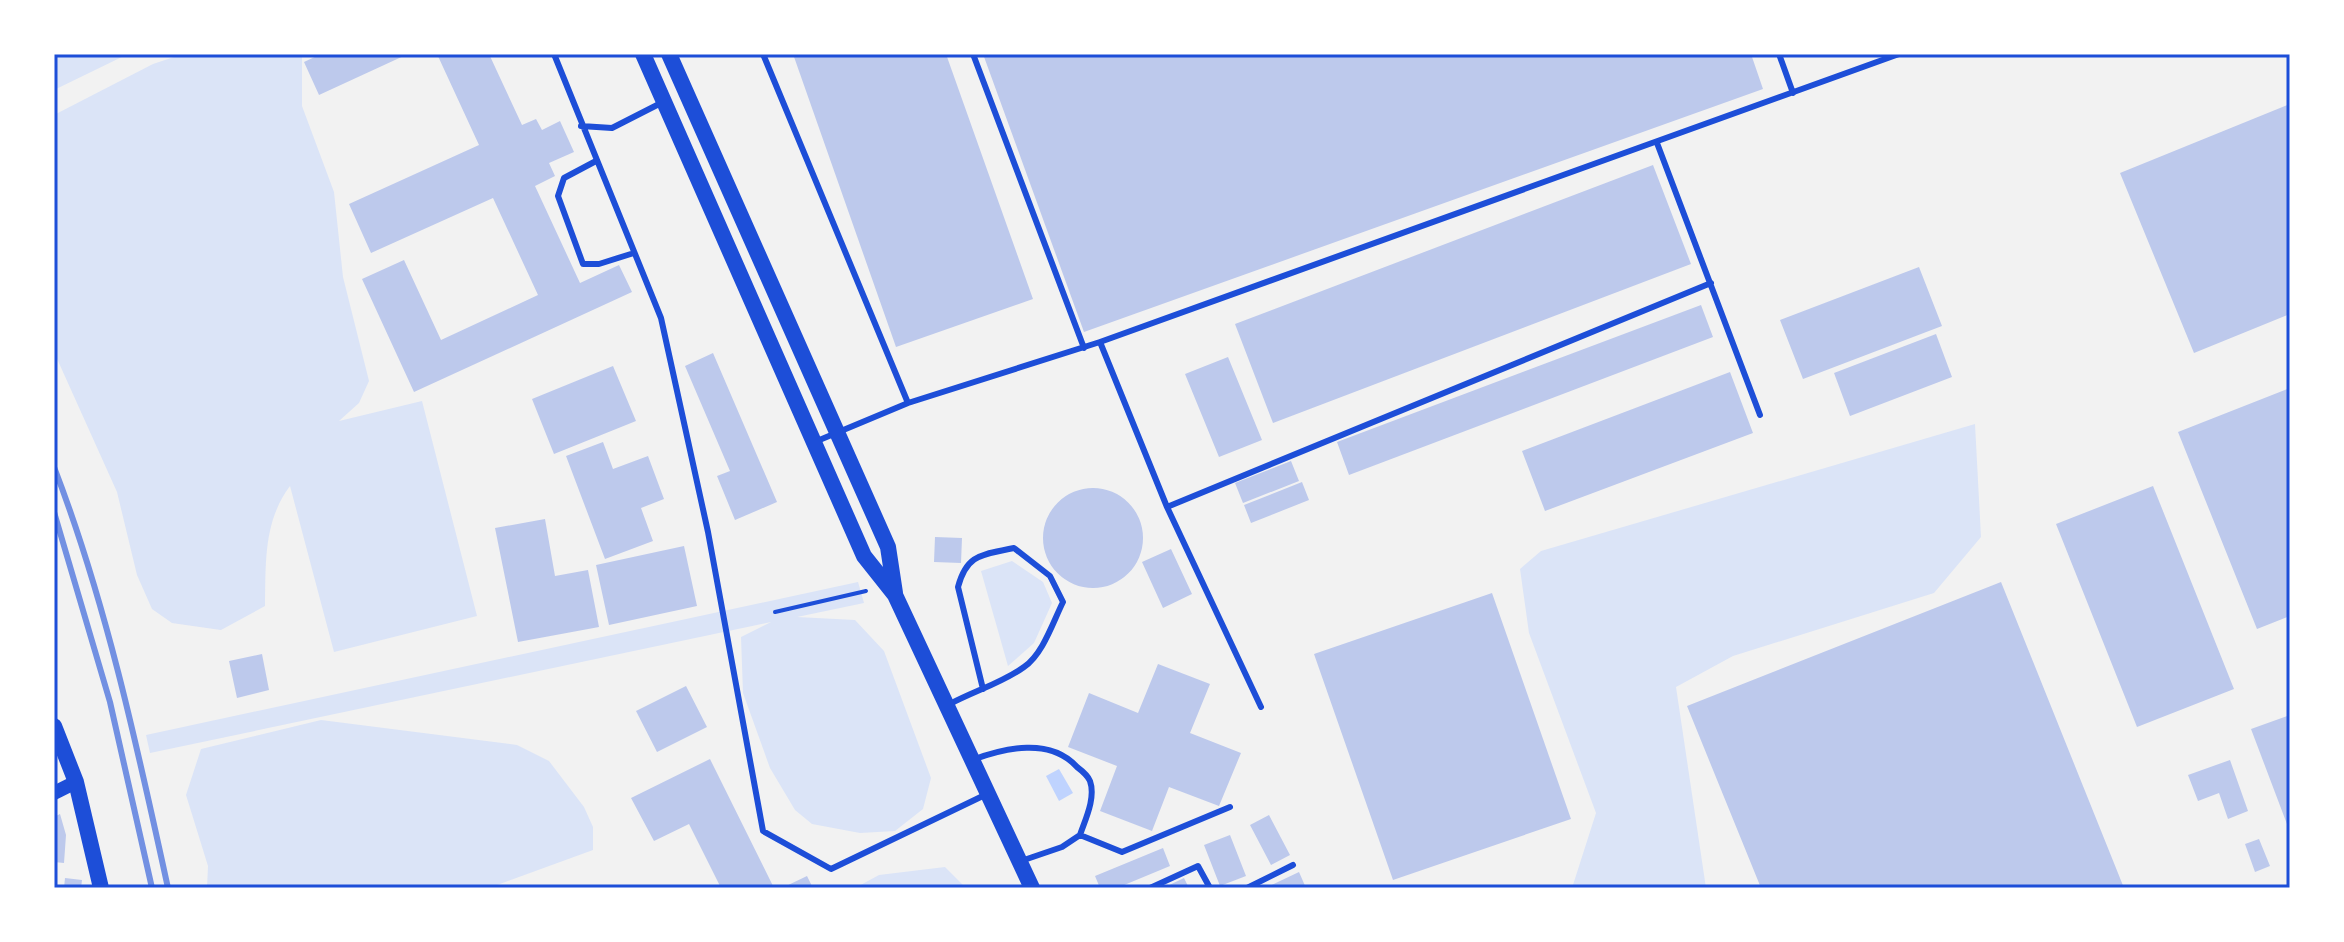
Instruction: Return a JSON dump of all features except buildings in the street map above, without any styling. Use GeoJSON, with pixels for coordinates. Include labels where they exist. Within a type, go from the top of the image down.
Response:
{"type":"FeatureCollection","features":[{"type":"Feature","properties":{"kind":"main road"},"geometry":{"type":"LineString","coordinates":[[643,54],[864,556],[895,595],[1032,888]]}},
{"type":"Feature","properties":{"kind":"main road"},"geometry":{"type":"LineString","coordinates":[[669,54],[888,547],[895,595]]}},
{"type":"Feature","properties":{"kind":"main road"},"geometry":{"type":"LineString","coordinates":[[54,726],[76,782],[101,888]]}},
{"type":"Feature","properties":{"kind":"street"},"geometry":{"type":"LineString","coordinates":[[54,793],[76,782]]}},
{"type":"Feature","properties":{"kind":"lane"},"geometry":{"type":"LineString","coordinates":[[554,54],[661,318],[708,532],[763,831],[831,869],[987,794]]}},
{"type":"Feature","properties":{"kind":"lane"},"geometry":{"type":"LineString","coordinates":[[763,54],[908,403]]}},
{"type":"Feature","properties":{"kind":"lane"},"geometry":{"type":"LineString","coordinates":[[973,54],[1084,348]]}},
{"type":"Feature","properties":{"kind":"lane"},"geometry":{"type":"LineString","coordinates":[[1779,54],[1793,93]]}},
{"type":"Feature","properties":{"kind":"lane"},"geometry":{"type":"LineString","coordinates":[[814,443],[908,403],[1084,348],[1899,54]]}},
{"type":"Feature","properties":{"kind":"lane"},"geometry":{"type":"LineString","coordinates":[[581,126],[612,128],[663,102]]}},
{"type":"Feature","properties":{"kind":"lane"},"geometry":{"type":"LineString","coordinates":[[1657,143],[1760,415]]}},
{"type":"Feature","properties":{"kind":"lane"},"geometry":{"type":"LineString","coordinates":[[596,161],[564,178],[558,196],[583,264],[599,264],[634,253]]}},
{"type":"Feature","properties":{"kind":"lane"},"geometry":{"type":"LineString","coordinates":[[1167,507],[1711,283]]}},
{"type":"Feature","properties":{"kind":"lane"},"geometry":{"type":"LineString","coordinates":[[1100,342],[1167,507],[1261,707]]}},
{"type":"Feature","properties":{"kind":"lane"},"geometry":{"type":"LineString","coordinates":[[947,706],[983,689],[1026,666],[1041,647],[1063,602],[1050,576],[1014,548],[973,557],[963,570],[958,587],[983,689]]}},
{"type":"Feature","properties":{"kind":"lane"},"geometry":{"type":"LineString","coordinates":[[972,760],[1000,749],[1044,749],[1073,762],[1090,781],[1090,805],[1080,835],[1062,847],[1019,861]]}},
{"type":"Feature","properties":{"kind":"lane"},"geometry":{"type":"LineString","coordinates":[[1080,835],[1122,852],[1230,807]]}},
{"type":"Feature","properties":{"kind":"lane"},"geometry":{"type":"LineString","coordinates":[[1247,888],[1293,865]]}},
{"type":"Feature","properties":{"kind":"lane"},"geometry":{"type":"LineString","coordinates":[[1150,888],[1198,866],[1210,888]]}},
{"type":"Feature","properties":{"kind":"path"},"geometry":{"type":"LineString","coordinates":[[775,612],[866,591]]}},
{"type":"Feature","properties":{"kind":"shaded area"},"geometry":{"type":"Polygon","coordinates":[[[54,54],[128,54],[54,90],[54,54]]]}},
{"type":"Feature","properties":{"kind":"shaded area"},"geometry":{"type":"Polygon","coordinates":[[[183,54],[299,54],[302,57],[302,106],[334,192],[343,277],[369,381],[359,403],[339,421],[422,401],[477,616],[334,652],[290,486],[270,529],[265,606],[221,630],[172,623],[152,609],[137,575],[117,492],[54,352],[54,115],[153,64],[183,54]]]}},
{"type":"Feature","properties":{"kind":"shaded area"},"geometry":{"type":"Polygon","coordinates":[[[1975,424],[1981,537],[1934,593],[1733,656],[1676,687],[1706,888],[1572,888],[1596,813],[1529,633],[1520,569],[1541,551],[1975,424]]]}},
{"type":"Feature","properties":{"kind":"shaded area"},"geometry":{"type":"Polygon","coordinates":[[[1012,561],[1043,582],[1052,603],[1034,643],[1008,666],[981,571],[1012,561]]]}},
{"type":"Feature","properties":{"kind":"shaded area"},"geometry":{"type":"Polygon","coordinates":[[[858,582],[864,603],[797,617],[855,620],[884,651],[931,778],[923,809],[895,831],[860,833],[812,824],[795,810],[770,768],[743,693],[741,637],[771,622],[150,753],[146,735],[858,582]]]}},
{"type":"Feature","properties":{"kind":"shaded area"},"geometry":{"type":"Polygon","coordinates":[[[321,720],[517,745],[549,761],[584,807],[593,827],[593,850],[489,888],[207,888],[208,866],[186,795],[201,749],[321,720]]]}},
{"type":"Feature","properties":{"kind":"shaded area"},"geometry":{"type":"Polygon","coordinates":[[[945,867],[966,888],[855,888],[879,875],[945,867]]]}},
{"type":"Feature","properties":{"kind":"water"},"geometry":{"type":"Polygon","coordinates":[[[1059,769],[1073,793],[1059,801],[1046,776],[1059,769]]]}},
{"type":"Feature","properties":{"kind":"railway"},"geometry":{"type":"LineString","coordinates":[[54,467],[105,622],[168,888]]}},
{"type":"Feature","properties":{"kind":"railway"},"geometry":{"type":"LineString","coordinates":[[54,512],[110,702],[152,888]]}}]}
